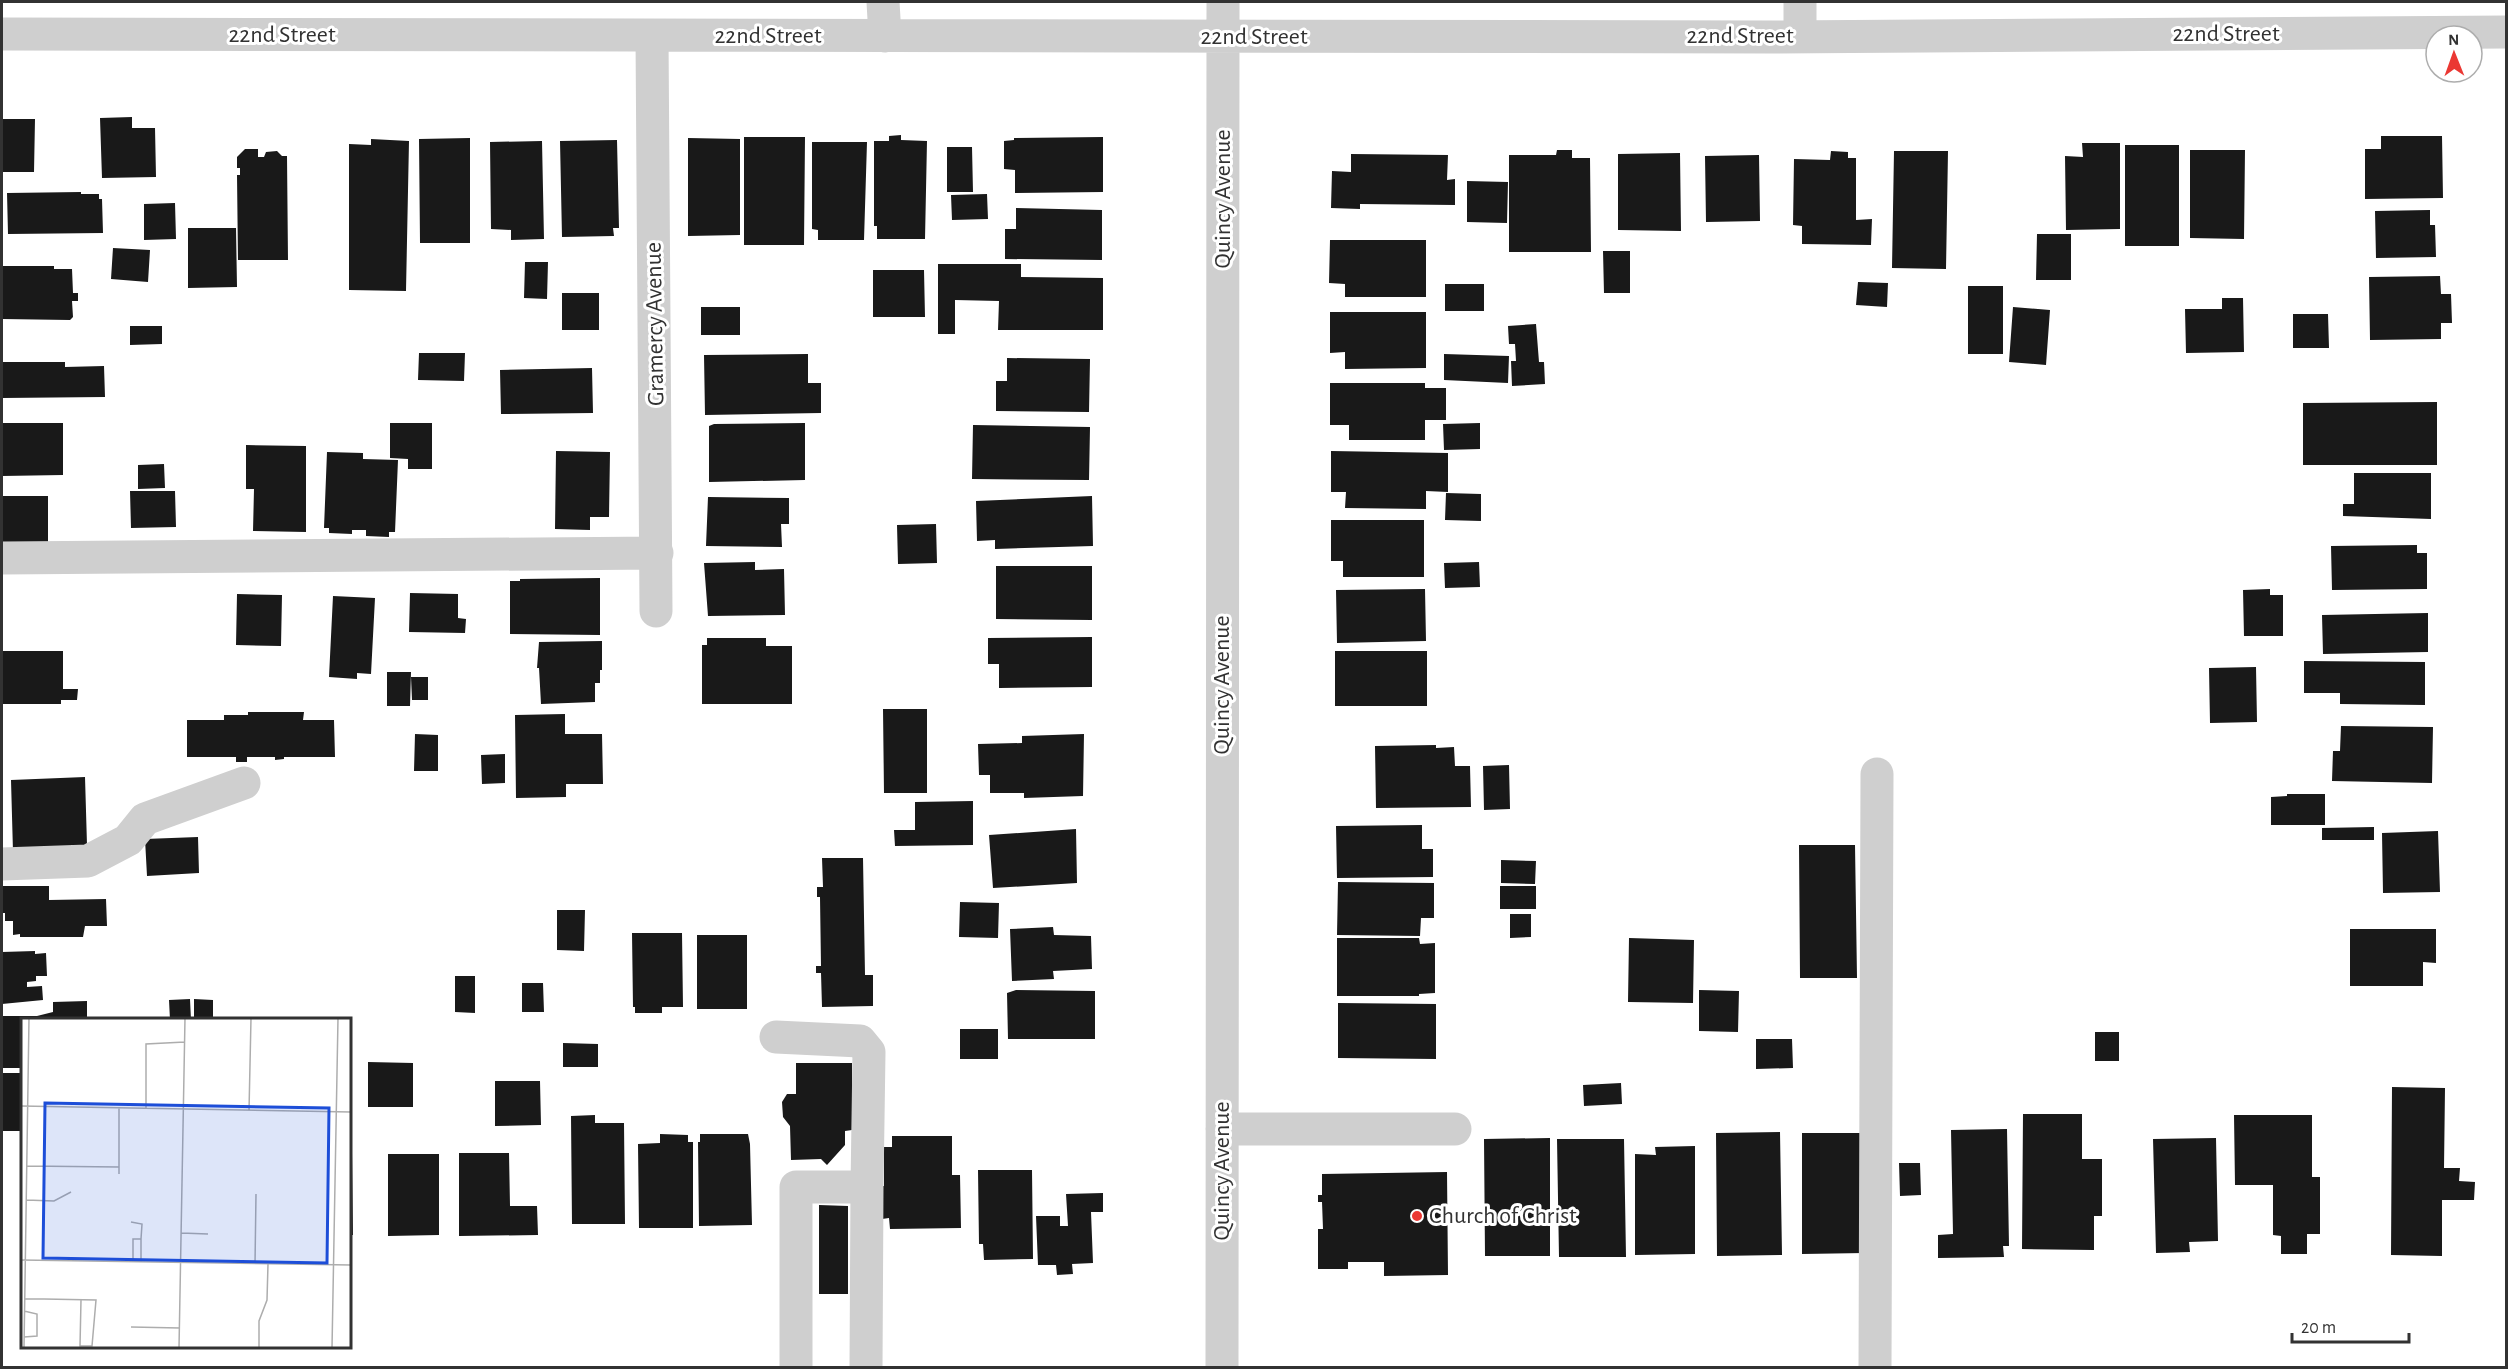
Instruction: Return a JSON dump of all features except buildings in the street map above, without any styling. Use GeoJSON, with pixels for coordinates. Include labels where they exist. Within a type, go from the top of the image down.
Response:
{"type":"FeatureCollection","features":[{"type":"Feature","properties":{"kind":"street"},"geometry":{"type":"LineString","coordinates":[[883,2],[885,36]]}},
{"type":"Feature","properties":{"kind":"street","name":"Quincy Avenue"},"geometry":{"type":"LineString","coordinates":[[1222,1368],[1223,2]]}},
{"type":"Feature","properties":{"kind":"street"},"geometry":{"type":"LineString","coordinates":[[1800,2],[1800,36]]}},
{"type":"Feature","properties":{"kind":"street","name":"22nd Street"},"geometry":{"type":"LineString","coordinates":[[2,34],[1800,36],[2506,32]]}},
{"type":"Feature","properties":{"kind":"street","name":"Gramercy Avenue"},"geometry":{"type":"LineString","coordinates":[[652,36],[656,611]]}},
{"type":"Feature","properties":{"kind":"street"},"geometry":{"type":"LineString","coordinates":[[2,558],[657,554]]}},
{"type":"Feature","properties":{"kind":"street"},"geometry":{"type":"LineString","coordinates":[[1875,1368],[1877,774]]}},
{"type":"Feature","properties":{"kind":"street"},"geometry":{"type":"LineString","coordinates":[[2,864],[88,861],[128,840],[145,819],[244,783]]}},
{"type":"Feature","properties":{"kind":"street"},"geometry":{"type":"LineString","coordinates":[[776,1036],[860,1041],[869,1052],[867,1368]]}},
{"type":"Feature","properties":{"kind":"street"},"geometry":{"type":"LineString","coordinates":[[1222,1129],[1455,1129]]}},
{"type":"Feature","properties":{"kind":"street"},"geometry":{"type":"LineString","coordinates":[[796,1368],[796,1187],[867,1187]]}},
{"type":"Feature","properties":{"kind":"place","name":"Church of Christ"},"geometry":{"type":"Point","coordinates":[1417,1216]}}]}
